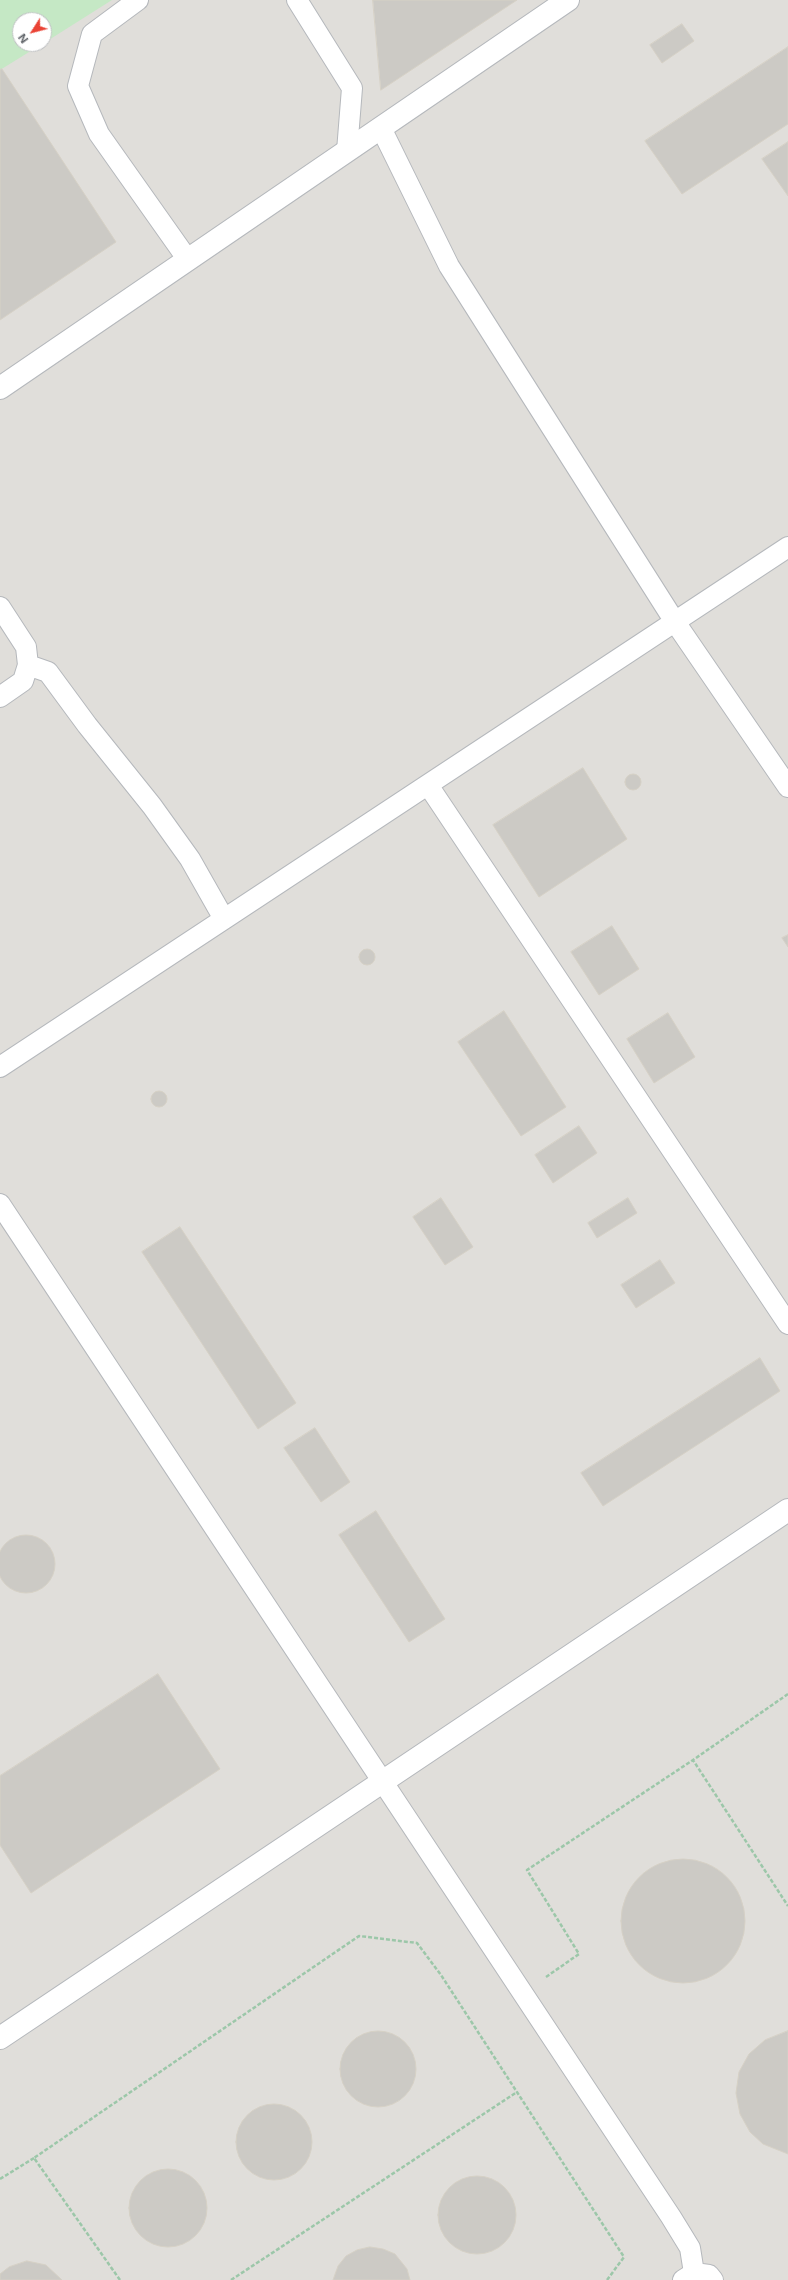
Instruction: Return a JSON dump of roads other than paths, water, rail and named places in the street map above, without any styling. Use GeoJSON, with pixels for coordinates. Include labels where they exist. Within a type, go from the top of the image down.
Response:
{"type":"FeatureCollection","features":[{"type":"Feature","properties":{"kind":"street"},"geometry":{"type":"LineString","coordinates":[[0,388],[568,0]]}},
{"type":"Feature","properties":{"kind":"street"},"geometry":{"type":"LineString","coordinates":[[0,2038],[788,1510]]}},
{"type":"Feature","properties":{"kind":"lane"},"geometry":{"type":"LineString","coordinates":[[138,0],[92,34],[78,86],[99,134],[188,260]]}},
{"type":"Feature","properties":{"kind":"lane"},"geometry":{"type":"LineString","coordinates":[[297,0],[352,88],[346,151]]}},
{"type":"Feature","properties":{"kind":"lane"},"geometry":{"type":"LineString","coordinates":[[381,128],[449,266],[675,622],[788,787]]}},
{"type":"Feature","properties":{"kind":"lane"},"geometry":{"type":"LineString","coordinates":[[0,1068],[788,548]]}},
{"type":"Feature","properties":{"kind":"lane"},"geometry":{"type":"LineString","coordinates":[[0,607],[26,647],[28,664],[23,681],[0,697]]}},
{"type":"Feature","properties":{"kind":"lane"},"geometry":{"type":"LineString","coordinates":[[28,664],[48,672],[152,806],[190,859],[224,919]]}},
{"type":"Feature","properties":{"kind":"lane"},"geometry":{"type":"LineString","coordinates":[[428,785],[788,1324]]}},
{"type":"Feature","properties":{"kind":"lane"},"geometry":{"type":"LineString","coordinates":[[0,1204],[690,2248],[688,2276],[709,2275],[713,2280]]}}]}
